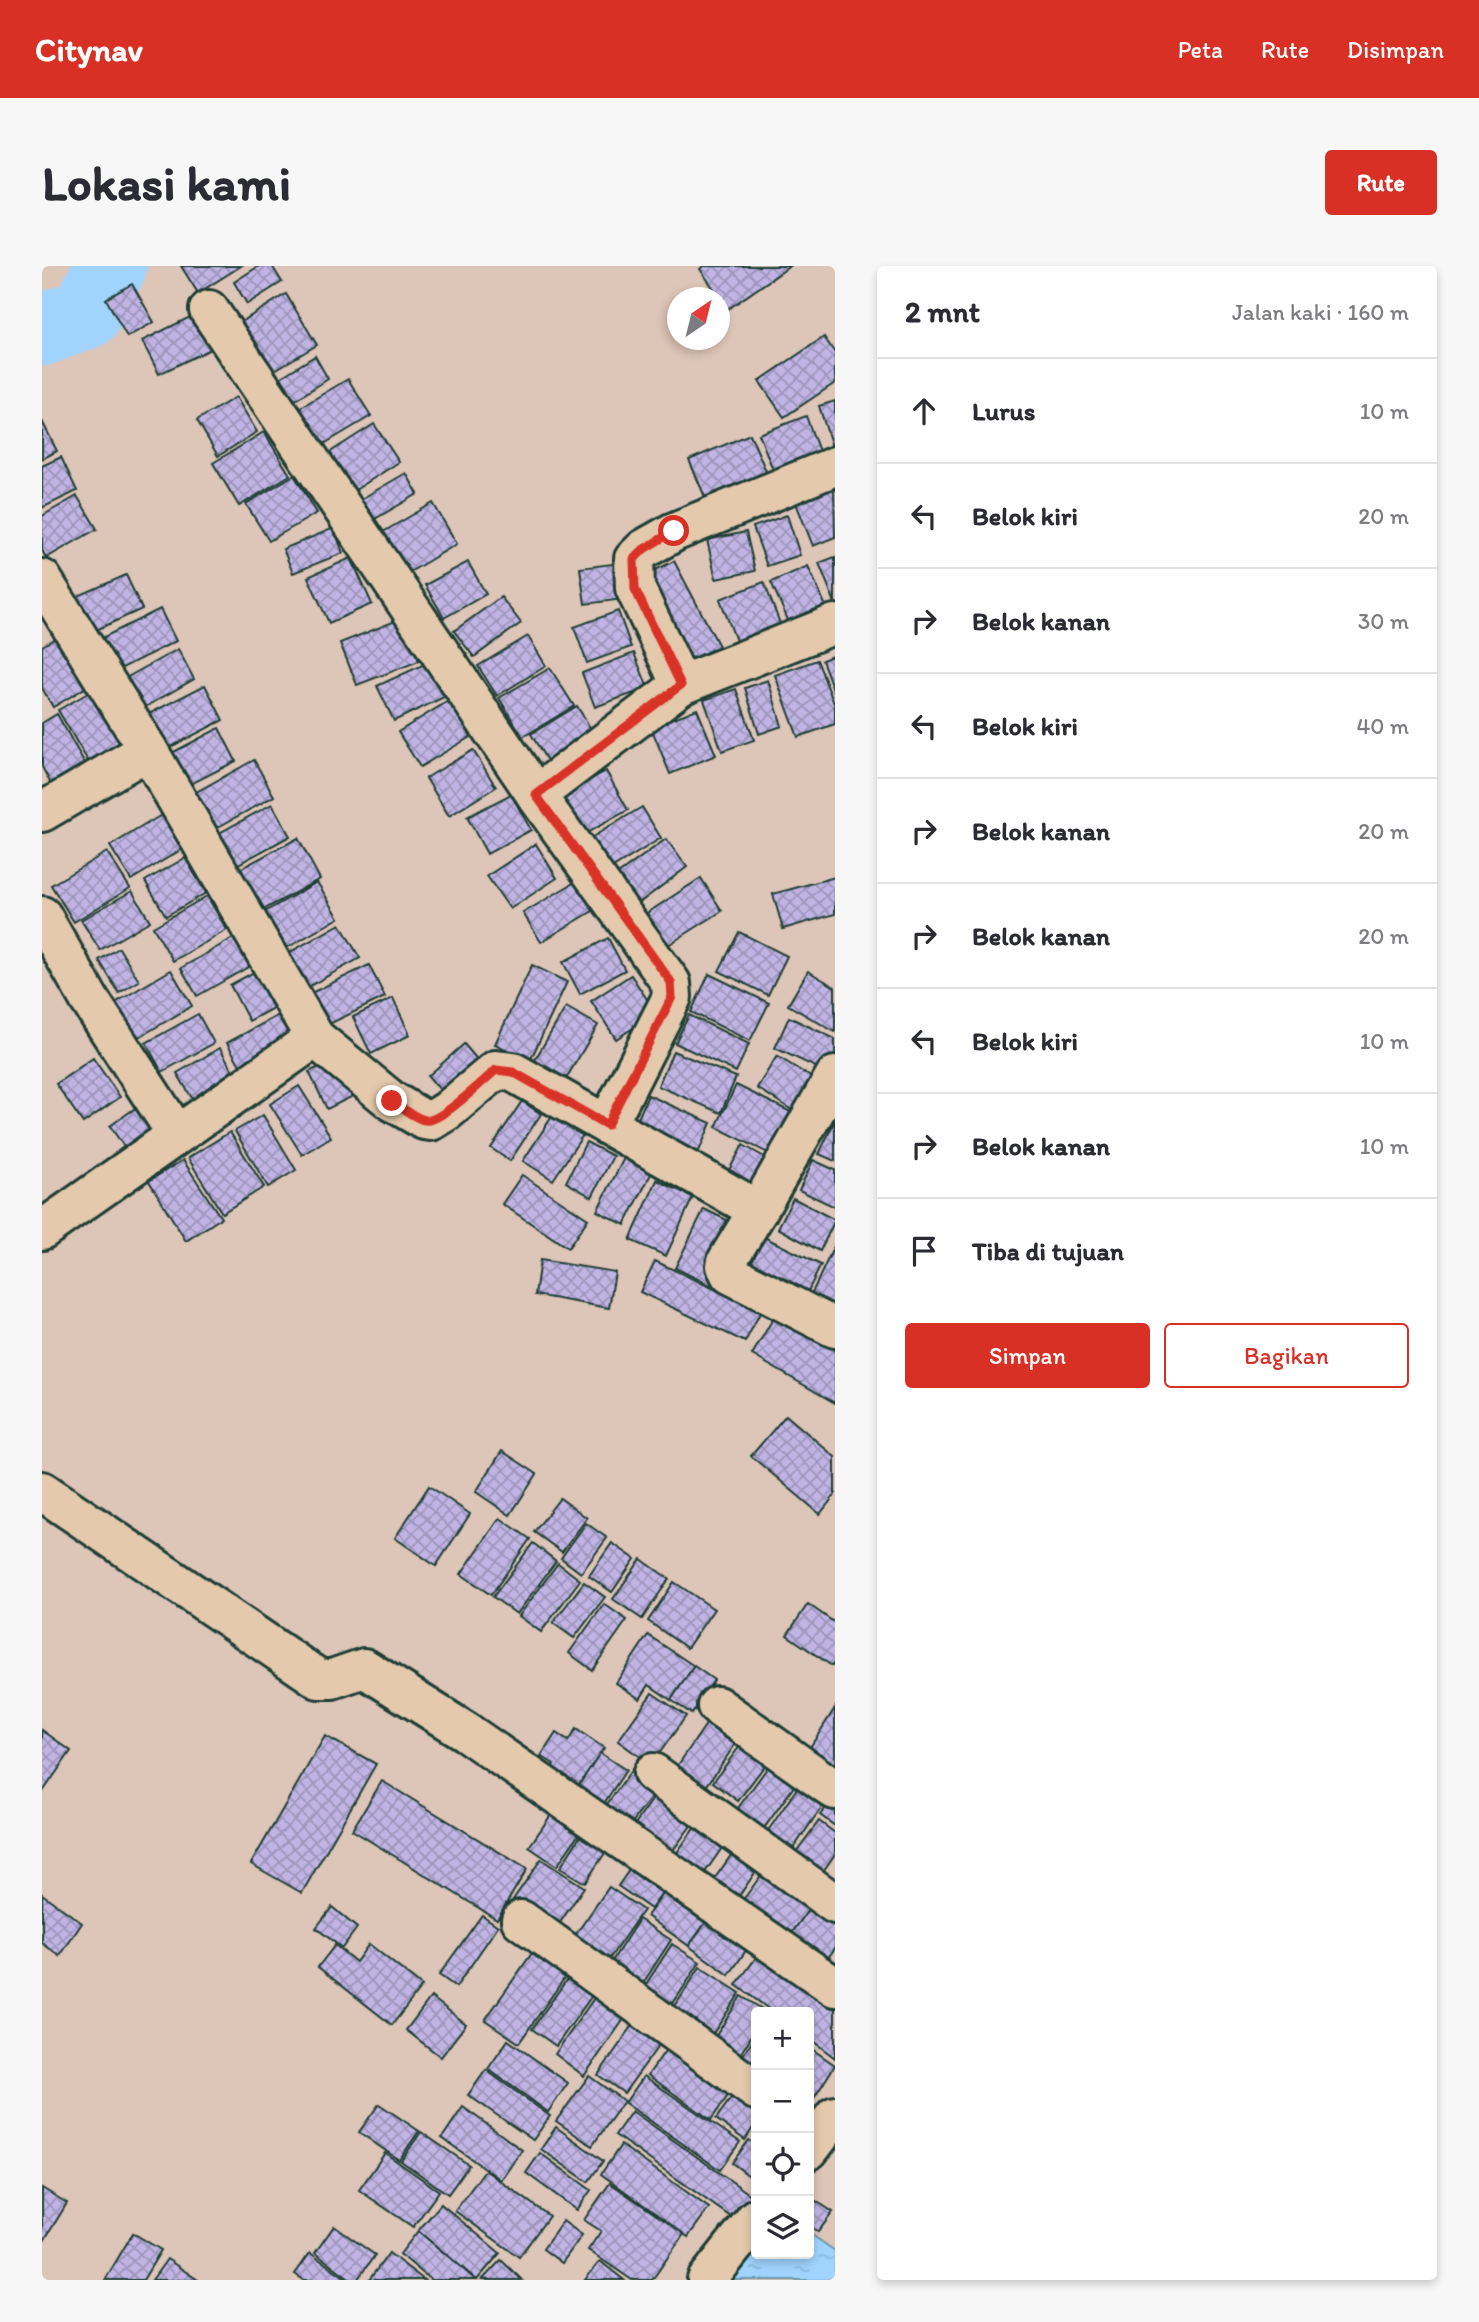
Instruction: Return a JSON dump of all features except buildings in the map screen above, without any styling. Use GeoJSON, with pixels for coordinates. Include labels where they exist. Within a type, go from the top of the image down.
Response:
{"type":"FeatureCollection","features":[{"type":"Feature","properties":{"kind":"street"},"geometry":{"type":"LineString","coordinates":[[209,310],[536,795],[671,982],[672,997],[607,1125]]}},
{"type":"Feature","properties":{"kind":"street"},"geometry":{"type":"LineString","coordinates":[[681,685],[635,589],[634,559],[644,549],[674,531],[835,466]]}},
{"type":"Feature","properties":{"kind":"street"},"geometry":{"type":"LineString","coordinates":[[48,600],[148,750],[315,1038],[392,1101],[424,1120],[431,1121],[447,1111],[496,1070],[513,1072],[758,1210]]}},
{"type":"Feature","properties":{"kind":"street"},"geometry":{"type":"LineString","coordinates":[[536,795],[681,685],[835,625]]}},
{"type":"Feature","properties":{"kind":"street"},"geometry":{"type":"LineString","coordinates":[[42,812],[148,750]]}},
{"type":"Feature","properties":{"kind":"street"},"geometry":{"type":"LineString","coordinates":[[42,916],[89,999],[177,1133]]}},
{"type":"Feature","properties":{"kind":"street"},"geometry":{"type":"LineString","coordinates":[[42,1230],[315,1038]]}},
{"type":"Feature","properties":{"kind":"street"},"geometry":{"type":"LineString","coordinates":[[835,1076],[726,1266],[730,1274],[835,1328]]}},
{"type":"Feature","properties":{"kind":"street"},"geometry":{"type":"LineString","coordinates":[[42,1491],[319,1679],[332,1679],[364,1668],[376,1675],[466,1732],[835,1987]]}},
{"type":"Feature","properties":{"kind":"street"},"geometry":{"type":"LineString","coordinates":[[717,1706],[835,1790]]}},
{"type":"Feature","properties":{"kind":"street"},"geometry":{"type":"LineString","coordinates":[[653,1773],[835,1904]]}},
{"type":"Feature","properties":{"kind":"street"},"geometry":{"type":"LineString","coordinates":[[522,1920],[751,2086]]}},
{"type":"Feature","properties":{"kind":"street"},"geometry":{"type":"LineString","coordinates":[[706,2280],[751,2224]]}},
{"type":"Feature","properties":{"kind":"water"},"geometry":{"type":"Polygon","coordinates":[[[814,2236],[835,2251],[835,2280],[730,2280],[751,2252],[751,2259],[814,2259],[814,2236]]]}},
{"type":"Feature","properties":{"kind":"waterway"},"geometry":{"type":"LineString","coordinates":[[42,330],[87,313],[111,266]]}},
{"type":"Feature","properties":{"kind":"route"},"geometry":{"type":"LineString","coordinates":[[392,1101],[424,1120],[431,1121],[496,1070],[503,1070],[513,1072],[607,1125],[672,997],[671,982],[536,795],[681,685],[635,589],[634,559],[644,549],[674,531]]}}]}
